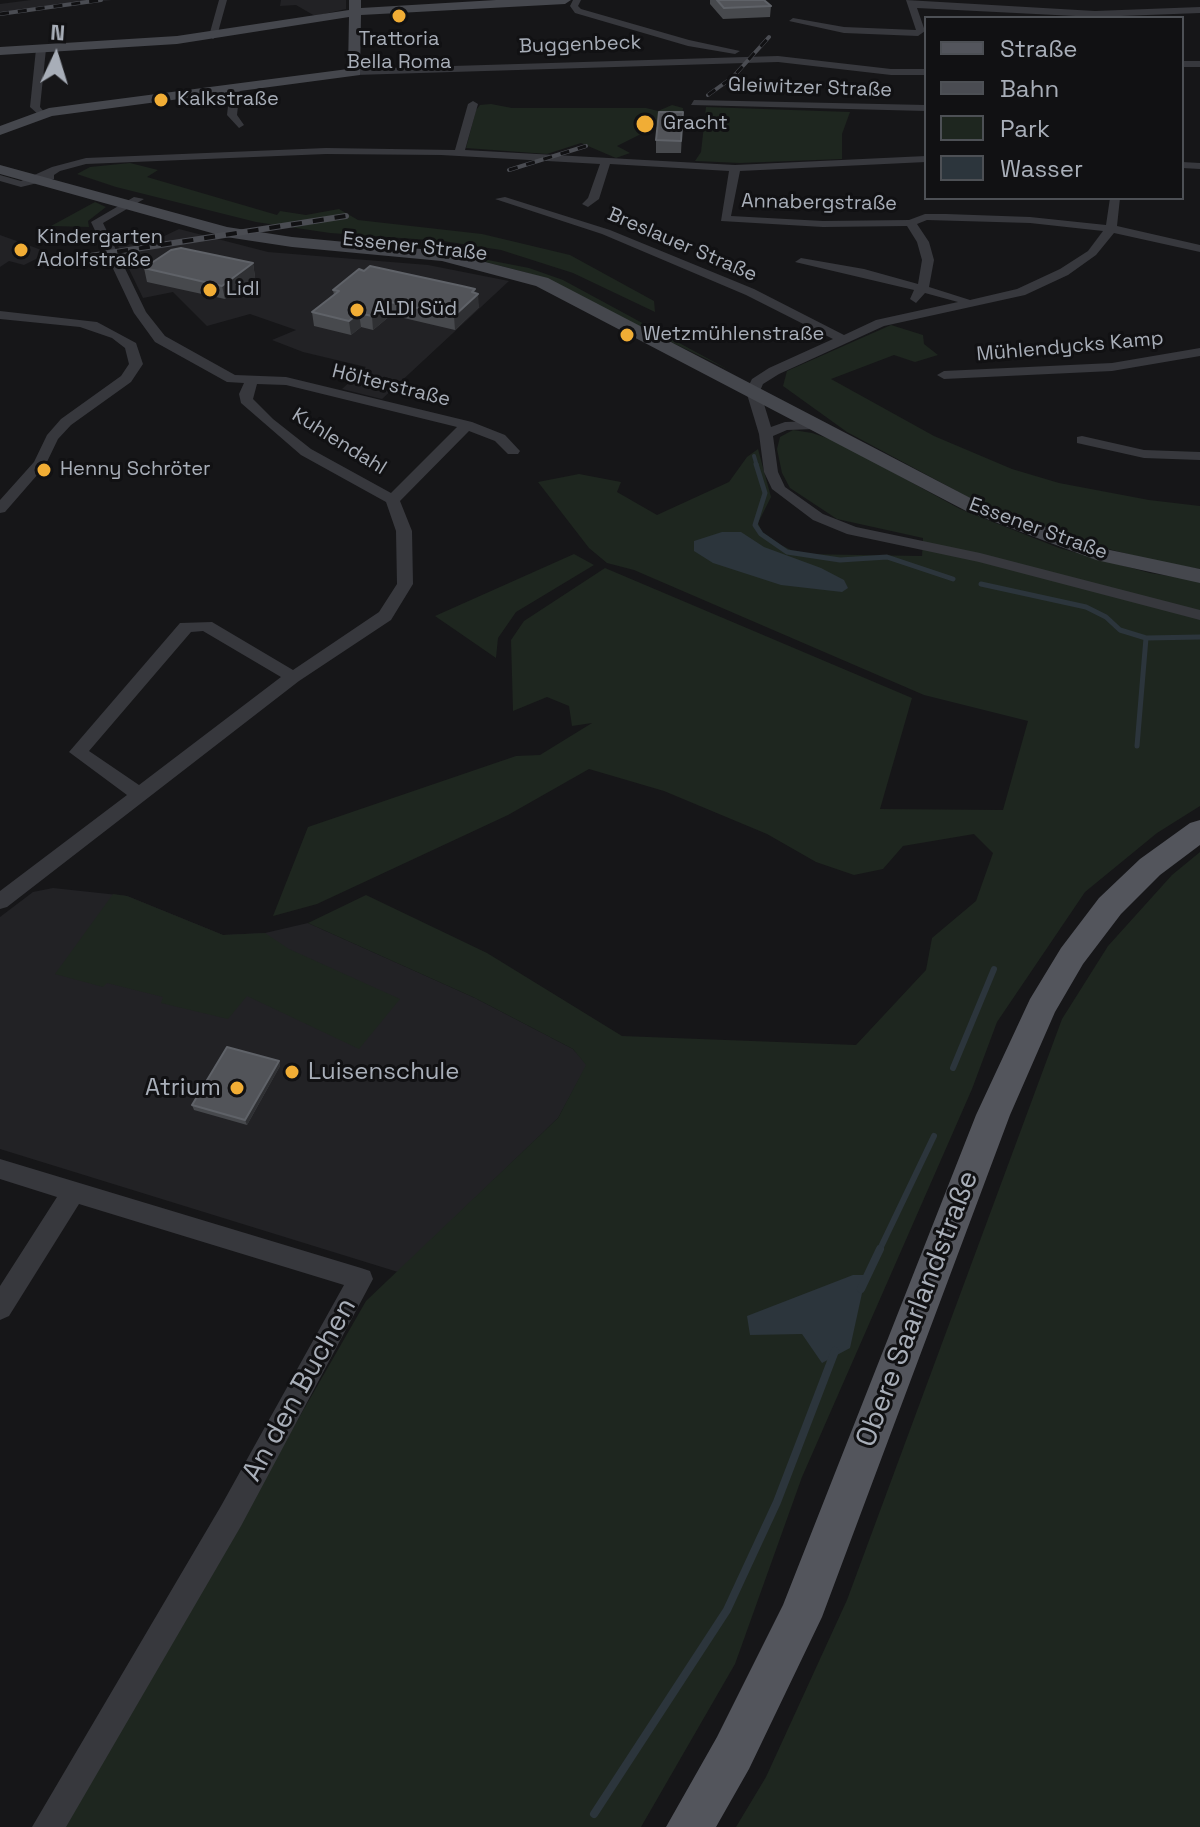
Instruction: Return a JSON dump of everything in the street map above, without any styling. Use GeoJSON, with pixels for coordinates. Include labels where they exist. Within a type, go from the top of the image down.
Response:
{"type":"FeatureCollection","features":[{"type":"Feature","properties":{"kind":"main road","name":"Obere Saarlandstraße"},"geometry":{"type":"LineString","coordinates":[[690,1827],[733,1753],[800,1617],[993,1115],[1041,1008],[1072,956],[1110,906],[1150,867],[1200,830]]}},
{"type":"Feature","properties":{"kind":"street"},"geometry":{"type":"LineString","coordinates":[[213,36],[223,0]]}},
{"type":"Feature","properties":{"kind":"street"},"geometry":{"type":"LineString","coordinates":[[357,5],[402,8],[565,0]]}},
{"type":"Feature","properties":{"kind":"street"},"geometry":{"type":"LineString","coordinates":[[577,0],[574,6],[578,11],[688,43],[778,59]]}},
{"type":"Feature","properties":{"kind":"street"},"geometry":{"type":"LineString","coordinates":[[793,21],[844,30],[918,33],[921,31],[911,3],[1128,14],[1200,10]]}},
{"type":"Feature","properties":{"kind":"street"},"geometry":{"type":"LineString","coordinates":[[355,72],[357,5]]}},
{"type":"Feature","properties":{"kind":"street"},"geometry":{"type":"LineString","coordinates":[[0,51],[213,36],[357,5],[455,5]]}},
{"type":"Feature","properties":{"kind":"street"},"geometry":{"type":"LineString","coordinates":[[688,43],[697,53],[695,61]]}},
{"type":"Feature","properties":{"kind":"street"},"geometry":{"type":"LineString","coordinates":[[700,45],[709,61]]}},
{"type":"Feature","properties":{"kind":"street"},"geometry":{"type":"LineString","coordinates":[[40,113],[35,107],[41,49]]}},
{"type":"Feature","properties":{"kind":"street","name":"Buggenbeck"},"geometry":{"type":"LineString","coordinates":[[0,131],[40,113],[355,72],[778,59],[880,71],[924,72]]}},
{"type":"Feature","properties":{"kind":"street"},"geometry":{"type":"LineString","coordinates":[[235,88],[232,115],[239,125]]}},
{"type":"Feature","properties":{"kind":"street","name":"Gleiwitzer Straße"},"geometry":{"type":"LineString","coordinates":[[694,103],[924,108]]}},
{"type":"Feature","properties":{"kind":"street"},"geometry":{"type":"LineString","coordinates":[[459,153],[473,104]]}},
{"type":"Feature","properties":{"kind":"street"},"geometry":{"type":"LineString","coordinates":[[46,176],[105,161],[326,151],[459,153],[735,168],[924,159]]}},
{"type":"Feature","properties":{"kind":"street","name":"Essener Straße"},"geometry":{"type":"LineString","coordinates":[[0,160],[257,237],[413,251],[509,271],[570,294],[755,386],[841,437],[975,508],[1104,555],[1200,576]]}},
{"type":"Feature","properties":{"kind":"street"},"geometry":{"type":"LineString","coordinates":[[588,204],[593,199],[606,161]]}},
{"type":"Feature","properties":{"kind":"street","name":"Annabergstraße"},"geometry":{"type":"LineString","coordinates":[[735,168],[725,219],[823,224],[911,223],[925,217],[986,218],[1111,228],[1200,249]]}},
{"type":"Feature","properties":{"kind":"street","name":"Essener Straße"},"geometry":{"type":"LineString","coordinates":[[0,169],[46,176]]}},
{"type":"Feature","properties":{"kind":"street","name":"Essener Straße"},"geometry":{"type":"LineString","coordinates":[[0,178],[21,184],[46,176]]}},
{"type":"Feature","properties":{"kind":"street","name":"Breslauer Straße"},"geometry":{"type":"LineString","coordinates":[[501,199],[606,232],[750,292],[844,340]]}},
{"type":"Feature","properties":{"kind":"street"},"geometry":{"type":"LineString","coordinates":[[1115,200],[1111,228],[1092,253],[1064,272],[1021,292],[907,316],[844,340],[755,386],[771,472],[779,489],[790,500],[832,524],[1200,615]]}},
{"type":"Feature","properties":{"kind":"street"},"geometry":{"type":"LineString","coordinates":[[132,202],[97,222],[147,326],[160,339],[218,374],[252,381]]}},
{"type":"Feature","properties":{"kind":"street"},"geometry":{"type":"LineString","coordinates":[[907,316],[910,305],[922,290],[928,260],[923,242],[911,223]]}},
{"type":"Feature","properties":{"kind":"street"},"geometry":{"type":"LineString","coordinates":[[801,262],[864,273],[976,302]]}},
{"type":"Feature","properties":{"kind":"street"},"geometry":{"type":"LineString","coordinates":[[0,304],[40,312],[50,318]]}},
{"type":"Feature","properties":{"kind":"street"},"geometry":{"type":"LineString","coordinates":[[0,315],[50,318],[121,330],[174,356],[190,357]]}},
{"type":"Feature","properties":{"kind":"street"},"geometry":{"type":"LineString","coordinates":[[4,502],[40,463],[52,438],[66,422],[126,379],[136,364],[131,346],[116,335],[79,323]]}},
{"type":"Feature","properties":{"kind":"street","name":"Mühlendycks Kamp"},"geometry":{"type":"LineString","coordinates":[[944,375],[1112,367],[1200,352]]}},
{"type":"Feature","properties":{"kind":"street","name":"Hölterstraße"},"geometry":{"type":"LineString","coordinates":[[252,381],[286,381],[467,425],[500,438],[513,451]]}},
{"type":"Feature","properties":{"kind":"street","name":"Kuhlendahl"},"geometry":{"type":"LineString","coordinates":[[0,902],[293,677],[368,630],[385,616],[405,584],[404,531],[392,500],[306,452],[268,422],[246,400],[252,381]]}},
{"type":"Feature","properties":{"kind":"street","name":"Essener Straße"},"geometry":{"type":"LineString","coordinates":[[755,386],[815,425],[841,437]]}},
{"type":"Feature","properties":{"kind":"street"},"geometry":{"type":"LineString","coordinates":[[392,500],[467,425]]}},
{"type":"Feature","properties":{"kind":"street"},"geometry":{"type":"LineString","coordinates":[[766,434],[785,426],[815,425]]}},
{"type":"Feature","properties":{"kind":"street"},"geometry":{"type":"LineString","coordinates":[[1082,440],[1144,454],[1200,456]]}},
{"type":"Feature","properties":{"kind":"street"},"geometry":{"type":"LineString","coordinates":[[139,794],[78,752],[186,627],[206,626],[293,677]]}},
{"type":"Feature","properties":{"kind":"street","name":"An den Buchen"},"geometry":{"type":"LineString","coordinates":[[0,1169],[361,1279],[231,1516],[48,1827]]}},
{"type":"Feature","properties":{"kind":"street"},"geometry":{"type":"LineString","coordinates":[[0,1308],[74,1191]]}},
{"type":"Feature","properties":{"kind":"shaded area"},"geometry":{"type":"Polygon","coordinates":[[[31,0],[112,0],[0,15],[0,4],[31,0]]]}},
{"type":"Feature","properties":{"kind":"shaded area"},"geometry":{"type":"Polygon","coordinates":[[[281,0],[346,0],[346,9],[315,16],[296,5],[280,6],[281,0]]]}},
{"type":"Feature","properties":{"kind":"shaded area"},"geometry":{"type":"Polygon","coordinates":[[[179,229],[268,252],[428,265],[509,281],[382,399],[342,389],[366,367],[303,352],[272,340],[296,330],[250,314],[207,326],[173,292],[143,298],[118,246],[154,241],[179,229]]]}},
{"type":"Feature","properties":{"kind":"shaded area","name":"Kindergarten Adolfstraße"},"geometry":{"type":"Polygon","coordinates":[[[0,235],[48,253],[24,265],[9,261],[0,267],[0,235]]]}},
{"type":"Feature","properties":{"kind":"shaded area","name":"Luisenschule"},"geometry":{"type":"Polygon","coordinates":[[[53,888],[127,896],[223,935],[265,933],[308,923],[475,998],[573,1049],[587,1065],[558,1118],[398,1272],[0,1149],[0,917],[33,892],[53,888]]]}},
{"type":"Feature","properties":{"kind":"green space"},"geometry":{"type":"Polygon","coordinates":[[[480,105],[512,108],[646,108],[658,111],[672,105],[683,108],[682,118],[663,123],[617,146],[630,153],[616,158],[581,143],[547,154],[466,148],[476,110],[480,105]]]}},
{"type":"Feature","properties":{"kind":"green space"},"geometry":{"type":"Polygon","coordinates":[[[706,107],[850,112],[842,134],[842,159],[740,163],[695,161],[701,152],[706,107]]]}},
{"type":"Feature","properties":{"kind":"green space"},"geometry":{"type":"Polygon","coordinates":[[[130,163],[158,170],[147,177],[277,215],[280,211],[306,215],[339,209],[358,220],[482,234],[570,255],[654,301],[655,312],[573,273],[501,250],[443,241],[330,233],[256,222],[116,187],[77,174],[90,167],[130,163]]]}},
{"type":"Feature","properties":{"kind":"green space"},"geometry":{"type":"Polygon","coordinates":[[[95,202],[106,207],[88,221],[89,227],[51,226],[95,202]]]}},
{"type":"Feature","properties":{"kind":"green space"},"geometry":{"type":"Polygon","coordinates":[[[447,252],[529,268],[563,280],[729,370],[528,273],[447,252]]]}},
{"type":"Feature","properties":{"kind":"green space"},"geometry":{"type":"Polygon","coordinates":[[[891,325],[923,335],[924,344],[938,355],[915,362],[894,355],[831,379],[934,436],[1012,469],[1059,483],[1200,506],[1200,569],[1150,560],[1056,535],[981,504],[847,432],[783,386],[787,371],[891,325]]]}},
{"type":"Feature","properties":{"kind":"green space"},"geometry":{"type":"Polygon","coordinates":[[[793,430],[836,441],[960,509],[1059,548],[1150,573],[1200,581],[1200,806],[1157,833],[1085,892],[997,1022],[972,1089],[802,1477],[735,1664],[641,1827],[64,1827],[366,1301],[558,1118],[586,1065],[573,1049],[475,998],[308,923],[366,895],[487,953],[622,1036],[856,1045],[926,970],[932,938],[976,901],[993,853],[974,834],[903,846],[883,869],[854,875],[816,862],[767,834],[664,791],[589,769],[508,815],[317,904],[273,916],[308,827],[516,756],[540,755],[592,723],[572,726],[569,706],[547,697],[513,711],[511,640],[524,621],[605,568],[912,698],[880,809],[1003,810],[1028,721],[924,695],[634,570],[607,563],[589,548],[538,482],[579,474],[621,482],[617,492],[657,515],[729,482],[747,457],[758,449],[771,497],[758,523],[762,532],[781,545],[799,554],[922,556],[923,538],[837,519],[790,488],[782,473],[777,449],[780,437],[793,430]]]}},
{"type":"Feature","properties":{"kind":"green space"},"geometry":{"type":"Polygon","coordinates":[[[574,554],[594,565],[516,612],[498,638],[496,658],[435,616],[574,554]]]}},
{"type":"Feature","properties":{"kind":"green space"},"geometry":{"type":"Polygon","coordinates":[[[1200,852],[1200,1827],[736,1827],[766,1777],[847,1600],[1062,1019],[1108,946],[1172,875],[1200,852]]]}},
{"type":"Feature","properties":{"kind":"green space"},"geometry":{"type":"Polygon","coordinates":[[[113,894],[127,896],[223,935],[265,933],[289,949],[400,999],[359,1049],[247,996],[228,1019],[161,1003],[163,997],[107,983],[103,987],[55,974],[113,894]]]}},
{"type":"Feature","properties":{"kind":"water"},"geometry":{"type":"Polygon","coordinates":[[[722,532],[741,532],[764,547],[844,580],[848,588],[842,592],[781,585],[713,563],[694,551],[694,541],[722,532]]]}},
{"type":"Feature","properties":{"kind":"water"},"geometry":{"type":"Polygon","coordinates":[[[853,1275],[866,1275],[850,1348],[822,1363],[802,1334],[750,1335],[747,1316],[853,1275]]]}},
{"type":"Feature","properties":{"kind":"building"},"geometry":{"type":"Polygon","coordinates":[[[717,0],[764,0],[771,6],[724,8],[717,0]]]}},
{"type":"Feature","properties":{"kind":"building"},"geometry":{"type":"Polygon","coordinates":[[[659,112],[683,112],[681,141],[656,140],[659,112]]]}},
{"type":"Feature","properties":{"kind":"building"},"geometry":{"type":"Polygon","coordinates":[[[181,248],[253,263],[222,286],[144,268],[171,250],[181,248]]]}},
{"type":"Feature","properties":{"kind":"building"},"geometry":{"type":"Polygon","coordinates":[[[370,266],[475,289],[472,292],[478,294],[454,316],[390,302],[372,316],[359,313],[349,321],[312,312],[339,291],[333,290],[359,269],[364,271],[370,266]]]}},
{"type":"Feature","properties":{"kind":"building","name":"Atrium"},"geometry":{"type":"Polygon","coordinates":[[[227,1047],[279,1061],[245,1120],[192,1105],[227,1047]]]}},
{"type":"Feature","properties":{"kind":"waterway"},"geometry":{"type":"LineString","coordinates":[[754,456],[757,466]]}},
{"type":"Feature","properties":{"kind":"waterway"},"geometry":{"type":"LineString","coordinates":[[756,464],[765,493],[755,525],[761,534],[787,552],[840,560],[887,557],[953,579]]}},
{"type":"Feature","properties":{"kind":"waterway"},"geometry":{"type":"LineString","coordinates":[[981,584],[1086,607],[1106,617],[1120,630],[1146,638]]}},
{"type":"Feature","properties":{"kind":"waterway"},"geometry":{"type":"LineString","coordinates":[[1146,638],[1200,637]]}},
{"type":"Feature","properties":{"kind":"waterway"},"geometry":{"type":"LineString","coordinates":[[1137,746],[1146,638]]}},
{"type":"Feature","properties":{"kind":"waterway"},"geometry":{"type":"LineString","coordinates":[[953,1068],[994,969]]}},
{"type":"Feature","properties":{"kind":"waterway"},"geometry":{"type":"LineString","coordinates":[[879,1251],[934,1136]]}},
{"type":"Feature","properties":{"kind":"waterway"},"geometry":{"type":"LineString","coordinates":[[861,1289],[880,1249]]}},
{"type":"Feature","properties":{"kind":"waterway"},"geometry":{"type":"LineString","coordinates":[[594,1814],[727,1610],[777,1502],[835,1351]]}},
{"type":"Feature","properties":{"kind":"railway"},"geometry":{"type":"LineString","coordinates":[[0,14],[101,0]]}},
{"type":"Feature","properties":{"kind":"railway"},"geometry":{"type":"LineString","coordinates":[[708,95],[733,77],[769,37]]}},
{"type":"Feature","properties":{"kind":"railway"},"geometry":{"type":"LineString","coordinates":[[509,170],[586,146]]}},
{"type":"Feature","properties":{"kind":"railway"},"geometry":{"type":"LineString","coordinates":[[52,262],[346,216]]}},
{"type":"Feature","properties":{"kind":"place","name":"Trattoria Bella Roma"},"geometry":{"type":"Point","coordinates":[399,16]}},
{"type":"Feature","properties":{"kind":"place","name":"Kalkstraße"},"geometry":{"type":"Point","coordinates":[161,100]}},
{"type":"Feature","properties":{"kind":"place","name":"Gracht"},"geometry":{"type":"Point","coordinates":[645,124]}},
{"type":"Feature","properties":{"kind":"place","name":"Kindergarten Adolfstraße"},"geometry":{"type":"Point","coordinates":[21,250]}},
{"type":"Feature","properties":{"kind":"place","name":"Lidl"},"geometry":{"type":"Point","coordinates":[210,290]}},
{"type":"Feature","properties":{"kind":"place","name":"ALDI Süd"},"geometry":{"type":"Point","coordinates":[357,310]}},
{"type":"Feature","properties":{"kind":"place","name":"Wetzmühlenstraße"},"geometry":{"type":"Point","coordinates":[627,335]}},
{"type":"Feature","properties":{"kind":"place","name":"Henny Schröter"},"geometry":{"type":"Point","coordinates":[44,470]}},
{"type":"Feature","properties":{"kind":"place","name":"Luisenschule"},"geometry":{"type":"Point","coordinates":[292,1072]}},
{"type":"Feature","properties":{"kind":"place","name":"Atrium"},"geometry":{"type":"Point","coordinates":[237,1088]}}]}
